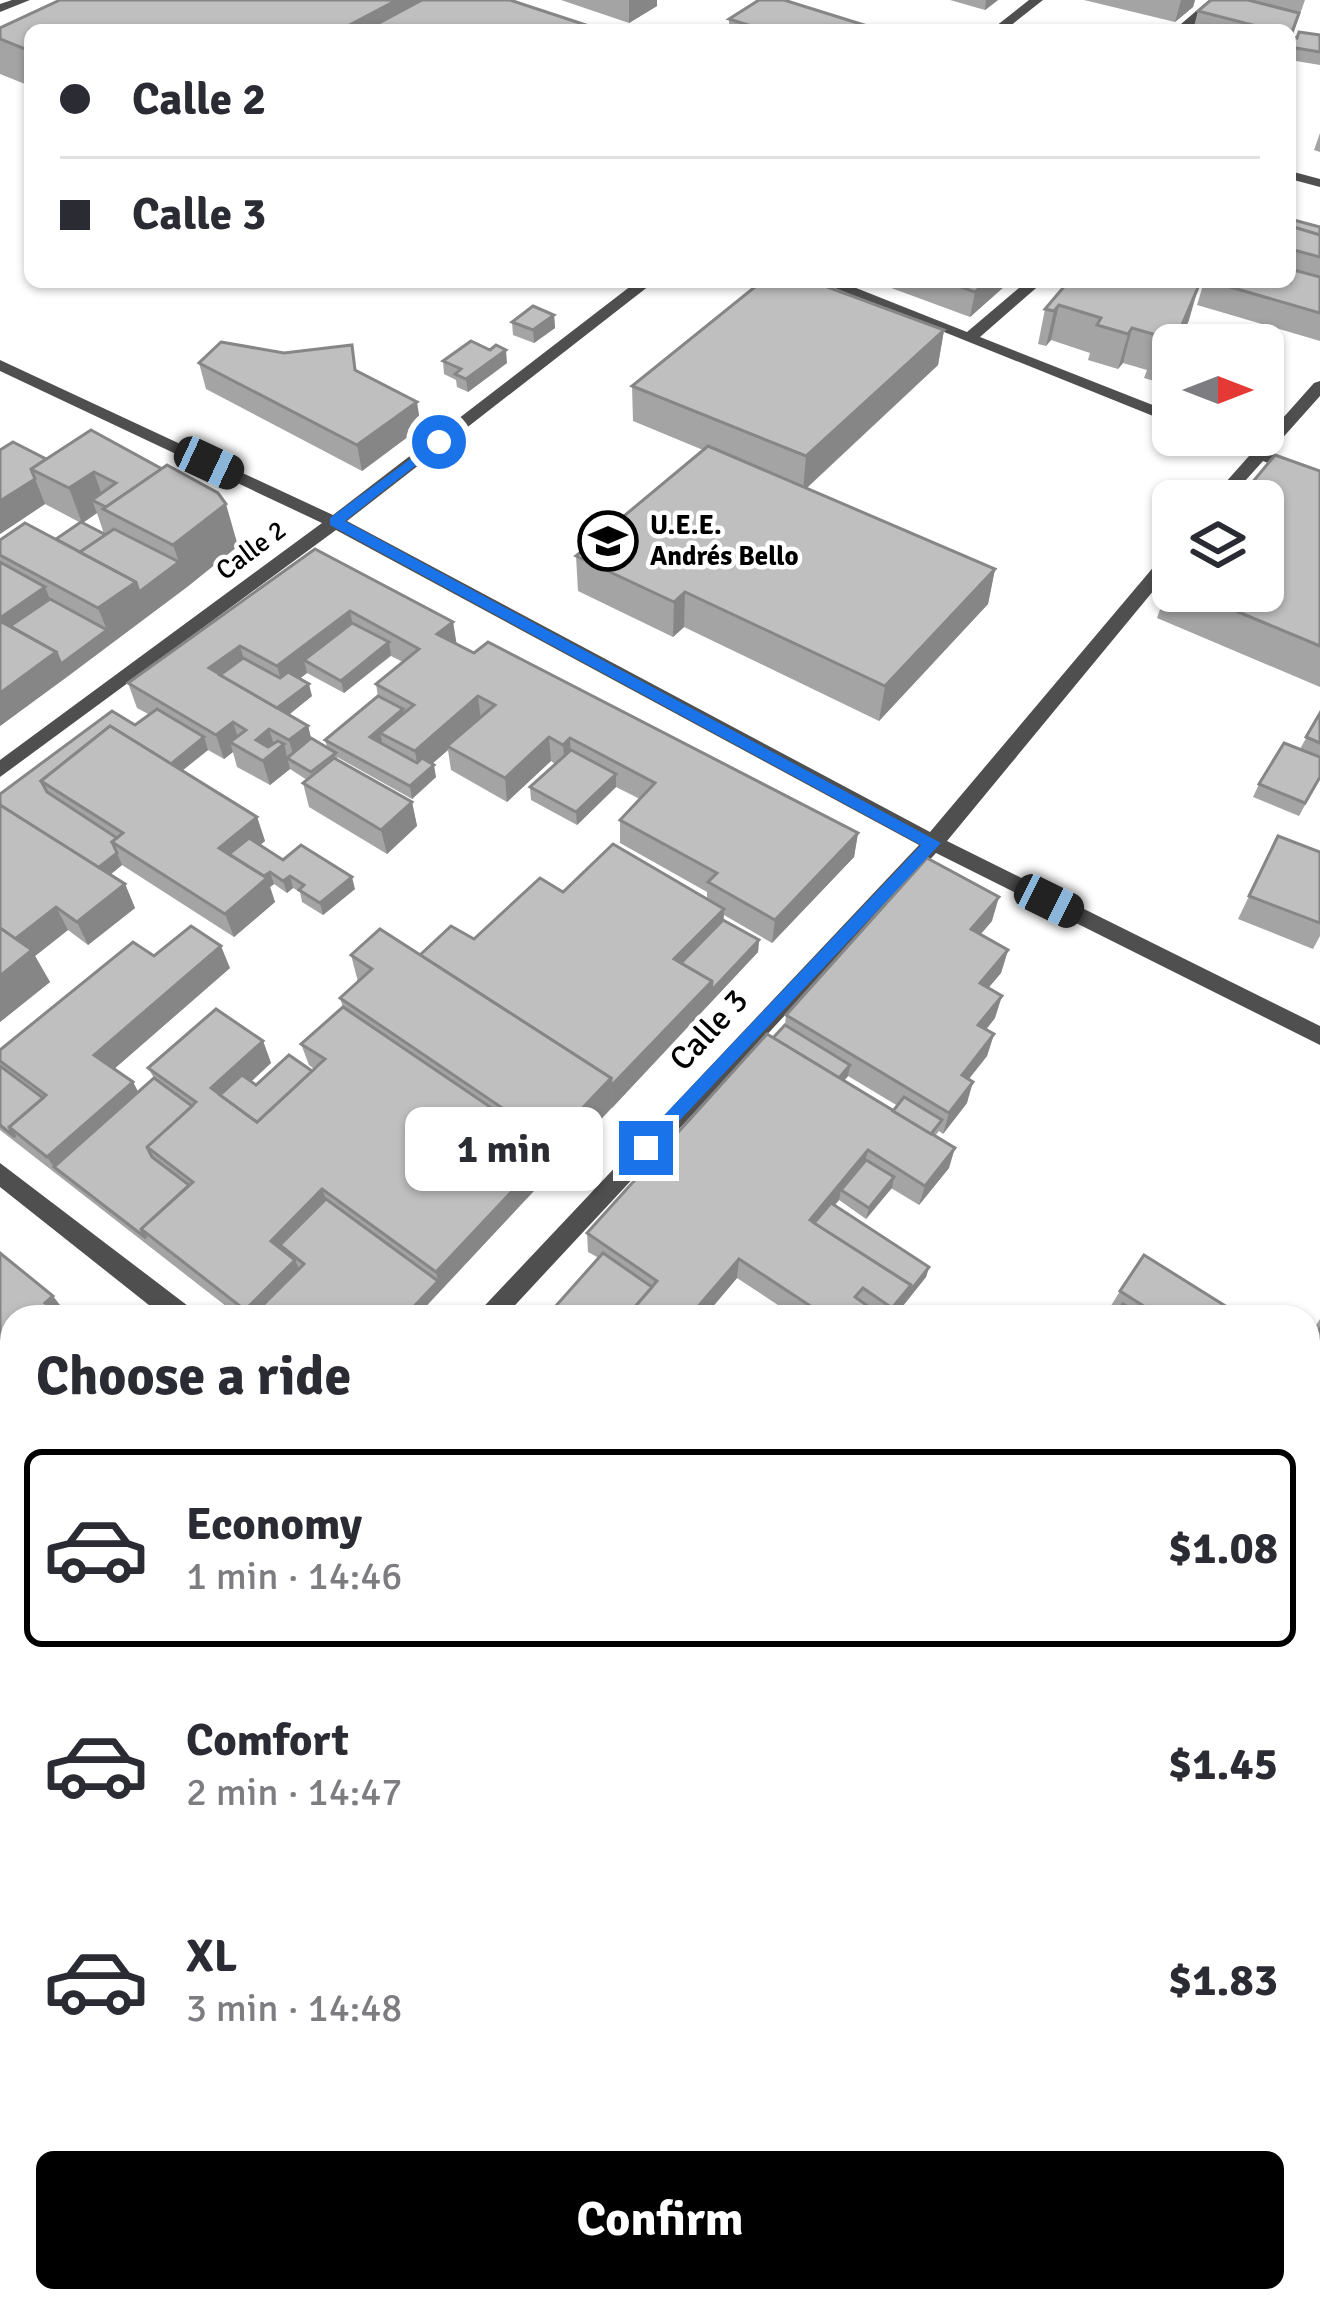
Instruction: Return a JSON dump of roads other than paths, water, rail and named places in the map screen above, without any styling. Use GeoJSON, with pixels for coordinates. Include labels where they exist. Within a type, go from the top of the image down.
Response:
{"type":"FeatureCollection","features":[{"type":"Feature","properties":{"kind":"street"},"geometry":{"type":"LineString","coordinates":[[0,8],[24,0]]}},
{"type":"Feature","properties":{"kind":"street"},"geometry":{"type":"LineString","coordinates":[[1005,24],[1037,0]]}},
{"type":"Feature","properties":{"kind":"street"},"geometry":{"type":"LineString","coordinates":[[1187,24],[1217,0]]}},
{"type":"Feature","properties":{"kind":"street","name":"Calle 2"},"geometry":{"type":"LineString","coordinates":[[0,770],[638,288]]}},
{"type":"Feature","properties":{"kind":"street"},"geometry":{"type":"LineString","coordinates":[[844,288],[1152,410]]}},
{"type":"Feature","properties":{"kind":"street"},"geometry":{"type":"LineString","coordinates":[[972,336],[1028,288]]}},
{"type":"Feature","properties":{"kind":"street"},"geometry":{"type":"LineString","coordinates":[[0,365],[335,521],[933,843],[1320,1036]]}},
{"type":"Feature","properties":{"kind":"street"},"geometry":{"type":"LineString","coordinates":[[1284,425],[1320,386]]}},
{"type":"Feature","properties":{"kind":"street"},"geometry":{"type":"LineString","coordinates":[[1235,480],[1255,456]]}},
{"type":"Feature","properties":{"kind":"street"},"geometry":{"type":"LineString","coordinates":[[1262,456],[1320,478]]}},
{"type":"Feature","properties":{"kind":"street","name":"Calle 3"},"geometry":{"type":"LineString","coordinates":[[498,1305],[933,843],[1152,580]]}},
{"type":"Feature","properties":{"kind":"street"},"geometry":{"type":"LineString","coordinates":[[0,1173],[168,1305]]}},
{"type":"Feature","properties":{"kind":"place","name":"U.E.E. Andrés Bello"},"geometry":{"type":"Point","coordinates":[608,541]}}]}
